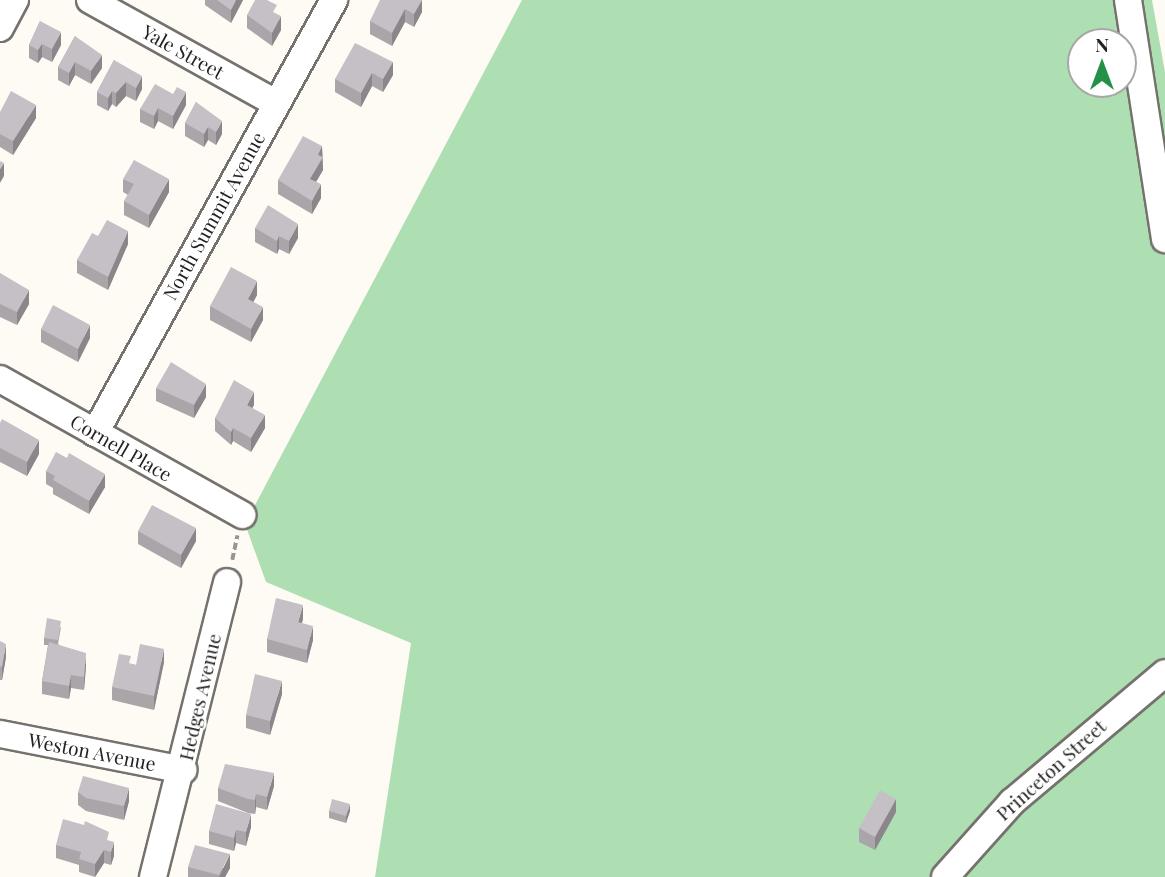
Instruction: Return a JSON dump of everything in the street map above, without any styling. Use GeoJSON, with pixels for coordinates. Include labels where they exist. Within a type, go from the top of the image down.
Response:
{"type":"FeatureCollection","features":[{"type":"Feature","properties":{"kind":"street"},"geometry":{"type":"LineString","coordinates":[[0,28],[15,0]]}},
{"type":"Feature","properties":{"kind":"street","name":"Yale Street"},"geometry":{"type":"LineString","coordinates":[[90,0],[276,103]]}},
{"type":"Feature","properties":{"kind":"street","name":"North Summit Avenue"},"geometry":{"type":"LineString","coordinates":[[95,433],[334,0]]}},
{"type":"Feature","properties":{"kind":"street"},"geometry":{"type":"LineString","coordinates":[[1128,0],[1164,229]]}},
{"type":"Feature","properties":{"kind":"street","name":"Cornell Place"},"geometry":{"type":"LineString","coordinates":[[0,379],[242,515]]}},
{"type":"Feature","properties":{"kind":"street","name":"Hedges Avenue"},"geometry":{"type":"LineString","coordinates":[[153,877],[183,769],[227,582]]}},
{"type":"Feature","properties":{"kind":"street","name":"Princeton Street"},"geometry":{"type":"LineString","coordinates":[[946,877],[1012,802],[1165,673]]}},
{"type":"Feature","properties":{"kind":"street","name":"Weston Avenue"},"geometry":{"type":"LineString","coordinates":[[0,734],[183,769]]}},
{"type":"Feature","properties":{"kind":"path"},"geometry":{"type":"LineString","coordinates":[[227,582],[242,515]]}},
{"type":"Feature","properties":{"kind":"green space"},"geometry":{"type":"Polygon","coordinates":[[[522,0],[1152,0],[1165,72],[1165,877],[375,877],[411,643],[266,582],[245,524],[522,0]]]}},
{"type":"Feature","properties":{"kind":"building"},"geometry":{"type":"Polygon","coordinates":[[[217,0],[236,0],[231,10],[217,0]]]}},
{"type":"Feature","properties":{"kind":"building"},"geometry":{"type":"Polygon","coordinates":[[[255,0],[267,0],[277,5],[273,12],[281,16],[272,33],[247,15],[255,0]]]}},
{"type":"Feature","properties":{"kind":"building"},"geometry":{"type":"Polygon","coordinates":[[[380,0],[422,0],[414,14],[405,9],[392,33],[370,21],[380,0]]]}},
{"type":"Feature","properties":{"kind":"building"},"geometry":{"type":"Polygon","coordinates":[[[40,21],[61,32],[52,49],[42,44],[38,50],[29,45],[40,21]]]}},
{"type":"Feature","properties":{"kind":"building"},"geometry":{"type":"Polygon","coordinates":[[[75,36],[102,55],[91,71],[75,62],[69,73],[58,67],[75,36]]]}},
{"type":"Feature","properties":{"kind":"building"},"geometry":{"type":"Polygon","coordinates":[[[355,43],[393,62],[383,79],[372,73],[361,93],[335,79],[355,43]]]}},
{"type":"Feature","properties":{"kind":"building"},"geometry":{"type":"Polygon","coordinates":[[[114,60],[142,76],[136,88],[126,82],[116,93],[112,91],[108,98],[97,92],[114,60]]]}},
{"type":"Feature","properties":{"kind":"building"},"geometry":{"type":"Polygon","coordinates":[[[155,84],[173,94],[177,87],[186,92],[173,116],[158,108],[154,116],[140,109],[155,84]]]}},
{"type":"Feature","properties":{"kind":"building"},"geometry":{"type":"Polygon","coordinates":[[[11,91],[36,105],[13,141],[0,134],[0,112],[11,91]]]}},
{"type":"Feature","properties":{"kind":"building"},"geometry":{"type":"Polygon","coordinates":[[[196,102],[222,121],[216,132],[208,127],[204,134],[185,123],[196,102]]]}},
{"type":"Feature","properties":{"kind":"building"},"geometry":{"type":"Polygon","coordinates":[[[303,136],[322,146],[318,155],[323,157],[310,179],[321,184],[312,201],[278,180],[303,136]]]}},
{"type":"Feature","properties":{"kind":"building"},"geometry":{"type":"Polygon","coordinates":[[[134,160],[169,179],[149,215],[124,201],[134,184],[123,179],[134,160]]]}},
{"type":"Feature","properties":{"kind":"building"},"geometry":{"type":"Polygon","coordinates":[[[268,205],[298,224],[289,241],[279,236],[277,241],[255,228],[268,205]]]}},
{"type":"Feature","properties":{"kind":"building"},"geometry":{"type":"Polygon","coordinates":[[[107,220],[128,231],[108,277],[77,260],[92,233],[98,236],[107,220]]]}},
{"type":"Feature","properties":{"kind":"building"},"geometry":{"type":"Polygon","coordinates":[[[231,267],[257,281],[248,299],[263,307],[251,329],[210,306],[231,267]]]}},
{"type":"Feature","properties":{"kind":"building"},"geometry":{"type":"Polygon","coordinates":[[[0,273],[29,290],[17,312],[0,304],[0,273]]]}},
{"type":"Feature","properties":{"kind":"building"},"geometry":{"type":"Polygon","coordinates":[[[53,305],[90,325],[78,349],[41,329],[53,305]]]}},
{"type":"Feature","properties":{"kind":"building"},"geometry":{"type":"Polygon","coordinates":[[[171,362],[206,384],[194,405],[156,388],[171,362]]]}},
{"type":"Feature","properties":{"kind":"building"},"geometry":{"type":"Polygon","coordinates":[[[234,380],[254,392],[247,405],[265,415],[251,438],[233,428],[231,432],[215,418],[234,380]]]}},
{"type":"Feature","properties":{"kind":"building"},"geometry":{"type":"Polygon","coordinates":[[[2,419],[39,440],[27,462],[0,448],[2,419]]]}},
{"type":"Feature","properties":{"kind":"building"},"geometry":{"type":"Polygon","coordinates":[[[56,452],[67,458],[69,453],[105,474],[89,501],[53,480],[55,476],[46,471],[56,452]]]}},
{"type":"Feature","properties":{"kind":"building"},"geometry":{"type":"Polygon","coordinates":[[[152,505],[196,528],[181,555],[138,531],[152,505]]]}},
{"type":"Feature","properties":{"kind":"building"},"geometry":{"type":"Polygon","coordinates":[[[276,598],[303,605],[298,622],[313,626],[307,650],[267,639],[276,598]]]}},
{"type":"Feature","properties":{"kind":"building"},"geometry":{"type":"Polygon","coordinates":[[[47,618],[61,621],[58,640],[44,638],[47,618]]]}},
{"type":"Feature","properties":{"kind":"building"},"geometry":{"type":"Polygon","coordinates":[[[0,641],[6,644],[2,667],[0,666],[0,641]]]}},
{"type":"Feature","properties":{"kind":"building"},"geometry":{"type":"Polygon","coordinates":[[[49,642],[86,653],[84,677],[71,675],[69,686],[42,681],[49,642]]]}},
{"type":"Feature","properties":{"kind":"building"},"geometry":{"type":"Polygon","coordinates":[[[140,644],[164,649],[154,696],[112,687],[119,654],[131,656],[129,663],[136,665],[140,644]]]}},
{"type":"Feature","properties":{"kind":"building"},"geometry":{"type":"Polygon","coordinates":[[[255,674],[282,681],[270,721],[246,715],[255,674]]]}},
{"type":"Feature","properties":{"kind":"building"},"geometry":{"type":"Polygon","coordinates":[[[225,764],[274,773],[267,797],[256,794],[255,800],[248,799],[218,788],[225,764]]]}},
{"type":"Feature","properties":{"kind":"building"},"geometry":{"type":"Polygon","coordinates":[[[83,776],[129,788],[124,806],[86,798],[78,792],[83,776]]]}},
{"type":"Feature","properties":{"kind":"building"},"geometry":{"type":"Polygon","coordinates":[[[880,790],[896,799],[875,837],[859,828],[880,790]]]}},
{"type":"Feature","properties":{"kind":"building"},"geometry":{"type":"Polygon","coordinates":[[[332,799],[350,804],[346,816],[329,811],[332,799]]]}},
{"type":"Feature","properties":{"kind":"building"},"geometry":{"type":"Polygon","coordinates":[[[216,804],[251,814],[246,832],[236,830],[234,838],[209,831],[216,804]]]}},
{"type":"Feature","properties":{"kind":"building"},"geometry":{"type":"Polygon","coordinates":[[[63,819],[84,825],[85,821],[109,832],[107,840],[114,842],[111,852],[104,850],[95,864],[79,859],[81,852],[56,845],[63,819]]]}},
{"type":"Feature","properties":{"kind":"building"},"geometry":{"type":"Polygon","coordinates":[[[195,845],[230,854],[219,875],[188,867],[195,845]]]}}]}
